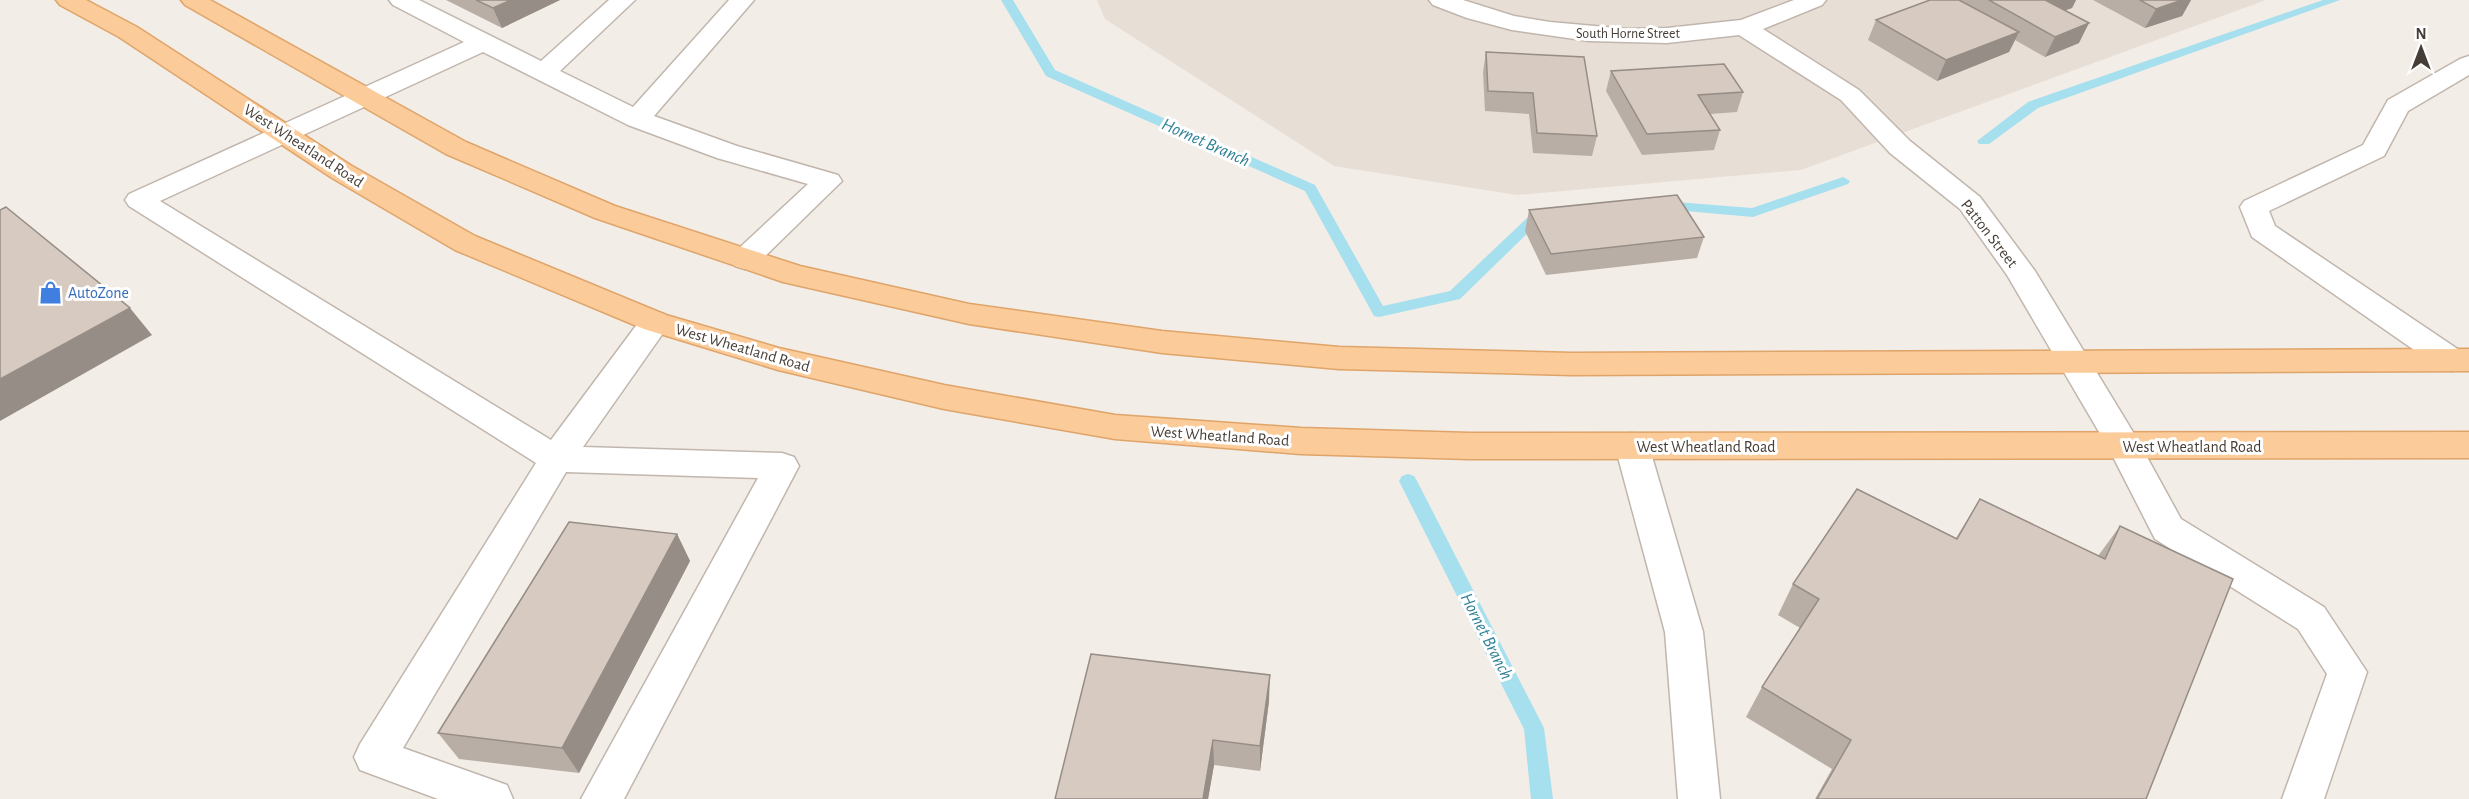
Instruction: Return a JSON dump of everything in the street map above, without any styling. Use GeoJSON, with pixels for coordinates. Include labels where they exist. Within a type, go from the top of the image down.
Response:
{"type":"FeatureCollection","features":[{"type":"Feature","properties":{"kind":"main road","name":"West Wheatland Road"},"geometry":{"type":"LineString","coordinates":[[68,0],[128,32],[342,172],[465,243],[633,315],[778,359],[944,398],[1115,427],[1312,441],[1469,446],[2469,445]]}},
{"type":"Feature","properties":{"kind":"main road"},"geometry":{"type":"LineString","coordinates":[[193,0],[456,148],[594,207],[794,275],[969,314],[1162,342],[1339,358],[1572,364],[2460,360]]}},
{"type":"Feature","properties":{"kind":"street"},"geometry":{"type":"LineString","coordinates":[[401,0],[637,119],[727,152],[828,182],[745,259]]}},
{"type":"Feature","properties":{"kind":"street"},"geometry":{"type":"LineString","coordinates":[[543,73],[623,0]]}},
{"type":"Feature","properties":{"kind":"street"},"geometry":{"type":"LineString","coordinates":[[637,119],[742,0]]}},
{"type":"Feature","properties":{"kind":"street","name":"South Horne Street"},"geometry":{"type":"LineString","coordinates":[[1441,0],[1466,10],[1558,32],[1668,35],[1744,27],[1814,0]]}},
{"type":"Feature","properties":{"kind":"street","name":"Patton Street"},"geometry":{"type":"LineString","coordinates":[[1744,27],[1850,95],[1900,147],[1970,203],[2020,271],[2124,446],[2168,529],[2311,618],[2347,672],[2303,799]]}},
{"type":"Feature","properties":{"kind":"street"},"geometry":{"type":"LineString","coordinates":[[483,42],[366,98],[139,200],[556,459],[782,466],[602,799]]}},
{"type":"Feature","properties":{"kind":"street"},"geometry":{"type":"LineString","coordinates":[[2460,360],[2262,231],[2254,207],[2374,150],[2397,106],[2469,64]]}},
{"type":"Feature","properties":{"kind":"street"},"geometry":{"type":"LineString","coordinates":[[492,799],[375,757],[556,459],[656,322]]}},
{"type":"Feature","properties":{"kind":"street"},"geometry":{"type":"LineString","coordinates":[[1632,446],[1684,632],[1699,799]]}},
{"type":"Feature","properties":{"kind":"shaded area"},"geometry":{"type":"Polygon","coordinates":[[[1097,0],[2266,0],[1801,170],[1517,195],[1334,166],[1105,19],[1097,0]]]}},
{"type":"Feature","properties":{"kind":"building"},"geometry":{"type":"Polygon","coordinates":[[[476,0],[511,0],[493,8],[476,0]]]}},
{"type":"Feature","properties":{"kind":"building"},"geometry":{"type":"Polygon","coordinates":[[[1930,0],[1959,0],[2019,32],[1946,60],[1876,20],[1930,0]]]}},
{"type":"Feature","properties":{"kind":"building"},"geometry":{"type":"Polygon","coordinates":[[[1989,0],[2049,0],[2047,1],[2089,23],[2055,37],[1989,0]]]}},
{"type":"Feature","properties":{"kind":"building"},"geometry":{"type":"Polygon","coordinates":[[[2140,0],[2182,0],[2156,9],[2140,0]]]}},
{"type":"Feature","properties":{"kind":"building"},"geometry":{"type":"Polygon","coordinates":[[[1486,52],[1584,57],[1597,136],[1537,133],[1533,93],[1488,91],[1486,52]]]}},
{"type":"Feature","properties":{"kind":"building"},"geometry":{"type":"Polygon","coordinates":[[[1724,64],[1743,92],[1698,95],[1720,130],[1647,134],[1611,71],[1724,64]]]}},
{"type":"Feature","properties":{"kind":"building"},"geometry":{"type":"Polygon","coordinates":[[[1677,195],[1704,237],[1551,254],[1529,210],[1677,195]]]}},
{"type":"Feature","properties":{"kind":"building","name":"AutoZone"},"geometry":{"type":"Polygon","coordinates":[[[6,207],[130,308],[0,379],[0,210],[6,207]]]}},
{"type":"Feature","properties":{"kind":"building"},"geometry":{"type":"Polygon","coordinates":[[[1857,489],[1957,539],[1980,499],[2105,559],[2120,526],[2233,579],[2146,799],[1817,799],[1851,740],[1762,687],[1819,599],[1793,584],[1857,489]]]}},
{"type":"Feature","properties":{"kind":"building"},"geometry":{"type":"Polygon","coordinates":[[[569,522],[677,534],[562,748],[438,733],[569,522]]]}},
{"type":"Feature","properties":{"kind":"building"},"geometry":{"type":"Polygon","coordinates":[[[1091,654],[1270,675],[1260,746],[1213,740],[1203,799],[1055,799],[1091,654]]]}},
{"type":"Feature","properties":{"kind":"waterway","name":"Hornet Branch"},"geometry":{"type":"LineString","coordinates":[[1007,0],[1050,73],[1310,188],[1379,312],[1455,295],[1532,221],[1546,219]]}},
{"type":"Feature","properties":{"kind":"waterway"},"geometry":{"type":"LineString","coordinates":[[1984,141],[2033,105],[2334,0]]}},
{"type":"Feature","properties":{"kind":"waterway"},"geometry":{"type":"LineString","coordinates":[[1663,205],[1753,213],[1843,181]]}},
{"type":"Feature","properties":{"kind":"waterway","name":"Hornet Branch"},"geometry":{"type":"LineString","coordinates":[[1408,481],[1534,728],[1542,799]]}},
{"type":"Feature","properties":{"kind":"place","name":"AutoZone"},"geometry":{"type":"Point","coordinates":[50,292]}}]}
